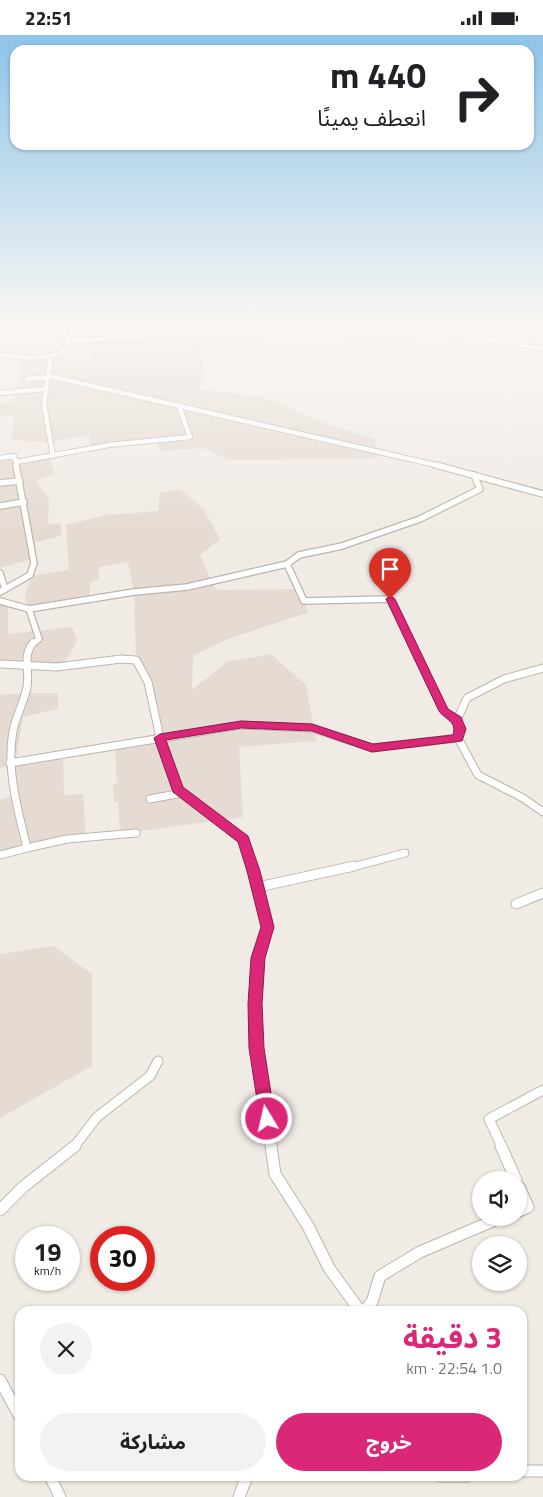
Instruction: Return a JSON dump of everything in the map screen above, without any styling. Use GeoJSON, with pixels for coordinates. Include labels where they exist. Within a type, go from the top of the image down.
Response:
{"type":"FeatureCollection","features":[{"type":"Feature","properties":{"kind":"street"},"geometry":{"type":"LineString","coordinates":[[0,393],[20,391]]}},
{"type":"Feature","properties":{"kind":"street"},"geometry":{"type":"LineString","coordinates":[[45,391],[45,415],[53,456]]}},
{"type":"Feature","properties":{"kind":"street"},"geometry":{"type":"LineString","coordinates":[[118,391],[410,458],[543,494]]}},
{"type":"Feature","properties":{"kind":"street"},"geometry":{"type":"LineString","coordinates":[[16,463],[118,444],[190,437],[178,406]]}},
{"type":"Feature","properties":{"kind":"street"},"geometry":{"type":"LineString","coordinates":[[0,458],[14,456],[34,563],[30,575],[2,590],[0,573]]}},
{"type":"Feature","properties":{"kind":"street"},"geometry":{"type":"LineString","coordinates":[[0,601],[29,609],[134,592],[187,587],[287,564],[299,555],[342,546],[420,519],[480,489],[474,475]]}},
{"type":"Feature","properties":{"kind":"street"},"geometry":{"type":"LineString","coordinates":[[0,483],[20,481]]}},
{"type":"Feature","properties":{"kind":"street"},"geometry":{"type":"LineString","coordinates":[[0,506],[24,503]]}},
{"type":"Feature","properties":{"kind":"street"},"geometry":{"type":"LineString","coordinates":[[287,564],[304,601],[390,599],[444,711],[457,720],[460,729],[458,738],[478,775],[523,798],[543,811]]}},
{"type":"Feature","properties":{"kind":"street"},"geometry":{"type":"LineString","coordinates":[[27,849],[18,812],[10,763],[14,730],[28,680],[26,653],[30,644],[39,639],[29,609]]}},
{"type":"Feature","properties":{"kind":"street"},"geometry":{"type":"LineString","coordinates":[[0,664],[57,667],[121,659],[136,660],[148,682],[160,738],[178,789],[244,839],[268,927],[258,958],[255,1004],[256,1048],[275,1174],[308,1226],[329,1268],[358,1306]]}},
{"type":"Feature","properties":{"kind":"street"},"geometry":{"type":"LineString","coordinates":[[457,720],[467,698],[504,679],[543,668]]}},
{"type":"Feature","properties":{"kind":"street"},"geometry":{"type":"LineString","coordinates":[[10,763],[241,725],[312,728],[372,748],[458,738]]}},
{"type":"Feature","properties":{"kind":"street"},"geometry":{"type":"LineString","coordinates":[[150,799],[182,793]]}},
{"type":"Feature","properties":{"kind":"street"},"geometry":{"type":"LineString","coordinates":[[0,855],[67,839],[136,833]]}},
{"type":"Feature","properties":{"kind":"street"},"geometry":{"type":"LineString","coordinates":[[258,887],[337,871],[405,853]]}},
{"type":"Feature","properties":{"kind":"street"},"geometry":{"type":"LineString","coordinates":[[516,903],[543,893]]}},
{"type":"Feature","properties":{"kind":"street"},"geometry":{"type":"LineString","coordinates":[[0,1211],[23,1187],[72,1151],[97,1117],[150,1076],[158,1061]]}},
{"type":"Feature","properties":{"kind":"street"},"geometry":{"type":"LineString","coordinates":[[512,1171],[489,1119],[543,1090]]}},
{"type":"Feature","properties":{"kind":"street"},"geometry":{"type":"LineString","coordinates":[[368,1306],[372,1302],[380,1276],[420,1252],[481,1226]]}},
{"type":"Feature","properties":{"kind":"street"},"geometry":{"type":"LineString","coordinates":[[0,1380],[15,1408]]}},
{"type":"Feature","properties":{"kind":"street"},"geometry":{"type":"LineString","coordinates":[[527,1471],[543,1471]]}},
{"type":"Feature","properties":{"kind":"street"},"geometry":{"type":"LineString","coordinates":[[52,1481],[60,1497]]}},
{"type":"Feature","properties":{"kind":"street"},"geometry":{"type":"LineString","coordinates":[[239,1497],[245,1481]]}},
{"type":"Feature","properties":{"kind":"shaded area"},"geometry":{"type":"Polygon","coordinates":[[[15,391],[216,391],[262,397],[326,424],[375,439],[378,458],[228,460],[203,448],[160,451],[156,442],[90,447],[89,435],[50,442],[12,440],[13,416],[0,417],[0,404],[12,402],[15,391]]]}},
{"type":"Feature","properties":{"kind":"shaded area"},"geometry":{"type":"Polygon","coordinates":[[[49,456],[55,474],[36,480],[49,499],[48,525],[61,523],[61,536],[29,544],[33,559],[0,568],[0,461],[49,456]]]}},
{"type":"Feature","properties":{"kind":"shaded area"},"geometry":{"type":"Polygon","coordinates":[[[180,489],[203,509],[220,539],[200,555],[216,590],[295,589],[309,612],[228,639],[193,656],[192,690],[227,662],[271,654],[306,685],[316,741],[239,747],[243,817],[120,834],[118,801],[114,802],[113,785],[117,784],[115,746],[159,738],[148,682],[136,660],[134,592],[128,562],[99,567],[99,579],[90,583],[90,599],[28,609],[25,594],[32,576],[69,570],[66,525],[106,515],[158,511],[160,492],[180,489]]]}},
{"type":"Feature","properties":{"kind":"shaded area"},"geometry":{"type":"Polygon","coordinates":[[[0,603],[8,607],[8,634],[72,627],[77,641],[63,665],[0,663],[0,603]]]}},
{"type":"Feature","properties":{"kind":"shaded area"},"geometry":{"type":"Polygon","coordinates":[[[58,693],[58,709],[23,717],[16,760],[63,756],[64,795],[83,794],[86,837],[0,857],[0,800],[13,796],[9,767],[0,768],[0,695],[58,693]]]}},
{"type":"Feature","properties":{"kind":"shaded area"},"geometry":{"type":"Polygon","coordinates":[[[53,946],[92,974],[92,1066],[0,1118],[0,954],[53,946]]]}},
{"type":"Feature","properties":{"kind":"route"},"geometry":{"type":"LineString","coordinates":[[267,1119],[256,1048],[255,1004],[258,958],[268,927],[254,871],[244,839],[178,789],[160,738],[241,725],[312,728],[372,748],[458,738],[460,729],[457,720],[444,711],[390,599]]}}]}
